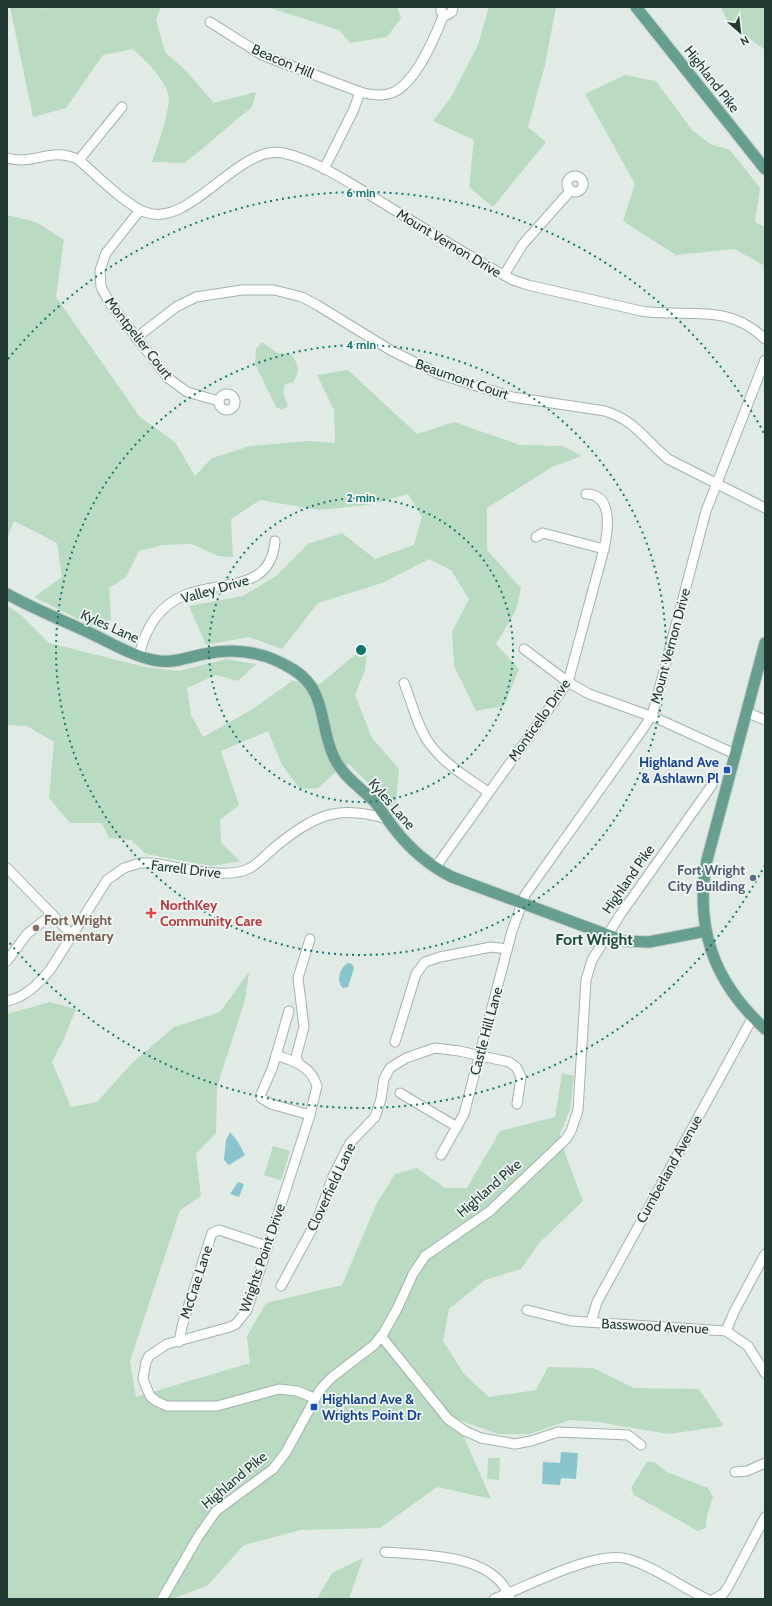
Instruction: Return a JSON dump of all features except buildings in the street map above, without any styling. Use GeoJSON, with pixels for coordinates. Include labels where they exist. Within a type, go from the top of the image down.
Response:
{"type":"FeatureCollection","features":[{"type":"Feature","properties":{"kind":"main road","name":"Highland Pike"},"geometry":{"type":"LineString","coordinates":[[636,7],[765,169]]}},
{"type":"Feature","properties":{"kind":"main road","name":"Kyles Lane"},"geometry":{"type":"LineString","coordinates":[[7,594],[139,656],[166,661],[182,660],[224,650],[246,651],[272,659],[294,670],[311,686],[319,700],[328,742],[340,768],[376,804],[409,846],[435,868],[452,878],[624,941],[639,942],[706,931]]}},
{"type":"Feature","properties":{"kind":"main road"},"geometry":{"type":"LineString","coordinates":[[765,643],[734,754],[704,877],[703,902],[706,931],[713,956],[725,981],[733,994],[765,1028]]}},
{"type":"Feature","properties":{"kind":"street","name":"Beacon Hill"},"geometry":{"type":"LineString","coordinates":[[210,22],[262,55],[360,92],[377,96],[387,94],[405,84],[432,42],[443,11],[451,14],[453,7]]}},
{"type":"Feature","properties":{"kind":"street"},"geometry":{"type":"LineString","coordinates":[[324,169],[354,109],[360,92]]}},
{"type":"Feature","properties":{"kind":"street"},"geometry":{"type":"LineString","coordinates":[[79,160],[122,107]]}},
{"type":"Feature","properties":{"kind":"street","name":"Mount Vernon Drive"},"geometry":{"type":"LineString","coordinates":[[7,158],[18,161],[60,154],[79,160],[140,210],[157,215],[176,211],[256,158],[267,153],[275,152],[290,155],[324,169],[504,275],[528,285],[656,314],[699,312],[728,316],[748,326],[765,339]]}},
{"type":"Feature","properties":{"kind":"street"},"geometry":{"type":"LineString","coordinates":[[504,275],[523,244],[571,190]]}},
{"type":"Feature","properties":{"kind":"street","name":"Montpelier Court"},"geometry":{"type":"LineString","coordinates":[[140,210],[106,253],[101,262],[99,276],[105,295],[136,338],[173,383],[195,395],[219,401]]}},
{"type":"Feature","properties":{"kind":"street","name":"Beaumont Court"},"geometry":{"type":"LineString","coordinates":[[136,338],[176,307],[196,297],[260,289],[285,292],[317,305],[392,351],[439,374],[512,397],[605,411],[615,414],[633,425],[668,459],[765,508]]}},
{"type":"Feature","properties":{"kind":"street","name":"Mount Vernon Drive"},"geometry":{"type":"LineString","coordinates":[[521,904],[651,717],[706,511],[765,360]]}},
{"type":"Feature","properties":{"kind":"street","name":"Monticello Drive"},"geometry":{"type":"LineString","coordinates":[[435,868],[568,682],[604,549],[608,528],[605,508],[599,497],[586,494]]}},
{"type":"Feature","properties":{"kind":"street"},"geometry":{"type":"LineString","coordinates":[[536,537],[543,533],[604,549]]}},
{"type":"Feature","properties":{"kind":"street","name":"Valley Drive"},"geometry":{"type":"LineString","coordinates":[[139,656],[146,632],[166,607],[186,595],[255,578],[266,569],[270,563],[275,541]]}},
{"type":"Feature","properties":{"kind":"street"},"geometry":{"type":"LineString","coordinates":[[524,649],[568,682],[589,694],[651,717],[734,754]]}},
{"type":"Feature","properties":{"kind":"street"},"geometry":{"type":"LineString","coordinates":[[404,683],[422,730],[435,751],[455,769],[488,792]]}},
{"type":"Feature","properties":{"kind":"street"},"geometry":{"type":"LineString","coordinates":[[746,712],[765,720]]}},
{"type":"Feature","properties":{"kind":"street","name":"Highland Pike"},"geometry":{"type":"LineString","coordinates":[[162,1599],[198,1537],[216,1510],[228,1500],[263,1478],[282,1458],[314,1398],[331,1378],[374,1344],[381,1336],[397,1308],[413,1274],[425,1256],[490,1211],[552,1153],[571,1131],[575,1121],[579,1099],[586,980],[592,960],[620,915],[712,785]]}},
{"type":"Feature","properties":{"kind":"street","name":"Farrell Drive"},"geometry":{"type":"LineString","coordinates":[[7,1001],[24,995],[41,981],[106,880],[124,868],[140,863],[151,863],[228,874],[250,868],[301,828],[322,817],[338,813],[359,812],[387,819]]}},
{"type":"Feature","properties":{"kind":"street"},"geometry":{"type":"LineString","coordinates":[[7,868],[72,935]]}},
{"type":"Feature","properties":{"kind":"street","name":"Castle Hill Lane"},"geometry":{"type":"LineString","coordinates":[[441,1155],[464,1114],[507,949],[521,904]]}},
{"type":"Feature","properties":{"kind":"street"},"geometry":{"type":"LineString","coordinates":[[7,961],[27,934],[52,914]]}},
{"type":"Feature","properties":{"kind":"street"},"geometry":{"type":"LineString","coordinates":[[298,1062],[296,1057],[297,1051],[304,1027],[298,978],[310,939]]}},
{"type":"Feature","properties":{"kind":"street"},"geometry":{"type":"LineString","coordinates":[[395,1042],[416,974],[425,962],[440,956],[491,947],[507,949]]}},
{"type":"Feature","properties":{"kind":"street"},"geometry":{"type":"LineString","coordinates":[[290,1011],[261,1097],[271,1104],[310,1116]]}},
{"type":"Feature","properties":{"kind":"street","name":"Cumberland Avenue"},"geometry":{"type":"LineString","coordinates":[[591,1322],[597,1302],[753,1017]]}},
{"type":"Feature","properties":{"kind":"street","name":"Cloverfield Lane"},"geometry":{"type":"LineString","coordinates":[[281,1286],[318,1218],[333,1176],[350,1143],[375,1117],[381,1099],[384,1079],[390,1068],[406,1058],[435,1048],[509,1062],[516,1067],[521,1077],[517,1104]]}},
{"type":"Feature","properties":{"kind":"street","name":"Wrights Point Drive"},"geometry":{"type":"LineString","coordinates":[[276,1055],[298,1062],[311,1073],[317,1086],[310,1116],[247,1310],[236,1324],[157,1349],[149,1356],[144,1368],[143,1378],[145,1388],[150,1396],[163,1405],[217,1406],[279,1389],[297,1391],[314,1398]]}},
{"type":"Feature","properties":{"kind":"street"},"geometry":{"type":"LineString","coordinates":[[400,1093],[457,1127]]}},
{"type":"Feature","properties":{"kind":"street","name":"McCrae Lane"},"geometry":{"type":"LineString","coordinates":[[179,1342],[182,1326],[212,1233],[219,1230],[267,1246]]}},
{"type":"Feature","properties":{"kind":"street"},"geometry":{"type":"LineString","coordinates":[[726,1331],[734,1312],[765,1254]]}},
{"type":"Feature","properties":{"kind":"street","name":"Basswood Avenue"},"geometry":{"type":"LineString","coordinates":[[527,1310],[571,1321],[726,1331],[748,1346],[765,1373]]}},
{"type":"Feature","properties":{"kind":"street"},"geometry":{"type":"LineString","coordinates":[[381,1336],[448,1420],[465,1431],[481,1438],[515,1444],[531,1441],[558,1432],[628,1435],[641,1445]]}},
{"type":"Feature","properties":{"kind":"street"},"geometry":{"type":"LineString","coordinates":[[735,1472],[747,1470],[765,1463]]}},
{"type":"Feature","properties":{"kind":"street"},"geometry":{"type":"LineString","coordinates":[[715,1599],[723,1594],[728,1586],[765,1517]]}},
{"type":"Feature","properties":{"kind":"street"},"geometry":{"type":"LineString","coordinates":[[385,1552],[437,1556],[470,1562],[499,1581],[509,1596]]}},
{"type":"Feature","properties":{"kind":"street"},"geometry":{"type":"LineString","coordinates":[[494,1599],[509,1596],[584,1562],[615,1556],[637,1562],[707,1599]]}},
{"type":"Feature","properties":{"kind":"green space"},"geometry":{"type":"Polygon","coordinates":[[[10,7],[161,7],[156,20],[165,52],[186,71],[214,103],[256,92],[252,107],[185,163],[152,162],[166,117],[169,99],[168,93],[158,75],[133,49],[103,55],[66,108],[33,117],[10,7]]]}},
{"type":"Feature","properties":{"kind":"green space"},"geometry":{"type":"Polygon","coordinates":[[[267,7],[397,7],[401,18],[387,37],[350,43],[339,30],[267,7]]]}},
{"type":"Feature","properties":{"kind":"green space"},"geometry":{"type":"Polygon","coordinates":[[[489,7],[556,7],[545,65],[528,127],[546,142],[493,207],[469,187],[474,140],[433,121],[450,99],[478,45],[489,7]]]}},
{"type":"Feature","properties":{"kind":"green space"},"geometry":{"type":"Polygon","coordinates":[[[721,7],[765,7],[765,50],[729,24],[721,7]]]}},
{"type":"Feature","properties":{"kind":"green space"},"geometry":{"type":"Polygon","coordinates":[[[625,75],[656,81],[692,130],[710,144],[730,150],[760,188],[755,222],[765,227],[765,266],[734,249],[676,255],[623,221],[635,184],[585,94],[625,75]]]}},
{"type":"Feature","properties":{"kind":"green space"},"geometry":{"type":"Polygon","coordinates":[[[7,215],[36,222],[64,240],[56,297],[140,417],[175,442],[195,476],[212,458],[250,446],[308,441],[335,443],[334,410],[317,375],[348,370],[417,434],[454,422],[520,445],[563,446],[582,456],[552,467],[487,508],[487,550],[521,588],[516,610],[496,644],[519,669],[504,706],[476,711],[454,666],[452,632],[469,599],[451,570],[429,559],[382,583],[318,603],[282,649],[248,637],[206,645],[189,606],[243,596],[276,576],[308,544],[342,533],[375,559],[414,545],[422,517],[408,494],[368,505],[319,510],[260,500],[231,519],[233,557],[218,556],[192,544],[162,545],[139,551],[126,577],[109,588],[111,619],[96,628],[34,597],[62,577],[57,543],[14,521],[7,539],[7,215]]]}},
{"type":"Feature","properties":{"kind":"green space"},"geometry":{"type":"Polygon","coordinates":[[[262,342],[277,353],[291,354],[298,368],[293,382],[285,384],[283,392],[288,406],[282,410],[276,407],[255,364],[256,349],[262,342]]]}},
{"type":"Feature","properties":{"kind":"green space"},"geometry":{"type":"Polygon","coordinates":[[[7,605],[23,617],[49,643],[145,667],[179,671],[226,659],[256,664],[238,681],[216,675],[187,688],[191,715],[203,737],[251,710],[292,681],[320,684],[368,644],[365,670],[355,695],[372,738],[399,769],[395,811],[349,764],[340,768],[318,788],[300,789],[282,765],[268,731],[221,751],[239,805],[220,820],[221,843],[240,861],[211,866],[146,854],[131,840],[109,838],[102,823],[70,823],[49,798],[54,742],[27,726],[7,725],[7,605]]]}},
{"type":"Feature","properties":{"kind":"green space"},"geometry":{"type":"Polygon","coordinates":[[[249,972],[245,1000],[217,1087],[216,1133],[196,1154],[201,1196],[180,1210],[130,1361],[136,1397],[250,1363],[247,1336],[266,1303],[342,1285],[376,1205],[395,1174],[417,1168],[445,1188],[467,1188],[500,1131],[555,1117],[562,1073],[574,1076],[570,1110],[560,1134],[566,1156],[583,1201],[539,1243],[521,1269],[485,1280],[449,1309],[443,1341],[464,1374],[489,1397],[536,1390],[548,1367],[593,1368],[634,1388],[699,1389],[724,1426],[669,1434],[598,1422],[570,1420],[530,1434],[498,1434],[456,1419],[491,1499],[437,1487],[380,1528],[301,1530],[244,1545],[207,1586],[171,1599],[7,1599],[7,1014],[50,1002],[76,1009],[64,1039],[52,1062],[71,1107],[97,1102],[131,1064],[174,1027],[220,1012],[249,972]]]}},
{"type":"Feature","properties":{"kind":"green space"},"geometry":{"type":"Polygon","coordinates":[[[273,1146],[290,1151],[281,1180],[264,1175],[273,1146]]]}},
{"type":"Feature","properties":{"kind":"green space"},"geometry":{"type":"Polygon","coordinates":[[[488,1458],[500,1458],[499,1480],[487,1479],[488,1458]]]}},
{"type":"Feature","properties":{"kind":"green space"},"geometry":{"type":"Polygon","coordinates":[[[647,1462],[654,1462],[667,1472],[708,1488],[713,1497],[707,1515],[706,1528],[698,1531],[634,1495],[631,1488],[647,1462]]]}},
{"type":"Feature","properties":{"kind":"green space"},"geometry":{"type":"Polygon","coordinates":[[[363,1558],[349,1599],[317,1599],[332,1573],[363,1558]]]}},
{"type":"Feature","properties":{"kind":"water"},"geometry":{"type":"Polygon","coordinates":[[[348,963],[352,964],[354,968],[348,987],[343,988],[339,979],[342,968],[348,963]]]}},
{"type":"Feature","properties":{"kind":"water"},"geometry":{"type":"Polygon","coordinates":[[[230,1132],[238,1142],[245,1155],[229,1165],[224,1160],[226,1140],[230,1132]]]}},
{"type":"Feature","properties":{"kind":"water"},"geometry":{"type":"Polygon","coordinates":[[[238,1182],[244,1184],[239,1197],[230,1194],[238,1182]]]}},
{"type":"Feature","properties":{"kind":"water"},"geometry":{"type":"Polygon","coordinates":[[[561,1452],[578,1453],[576,1479],[561,1478],[560,1485],[542,1484],[543,1462],[560,1463],[561,1452]]]}},
{"type":"Feature","properties":{"kind":"place","name":"Highland Ave & Ashlawn Pl"},"geometry":{"type":"Point","coordinates":[727,770]}},
{"type":"Feature","properties":{"kind":"place","name":"Fort Wright City Building"},"geometry":{"type":"Point","coordinates":[753,878]}},
{"type":"Feature","properties":{"kind":"place","name":"NorthKey Community Care"},"geometry":{"type":"Point","coordinates":[151,913]}},
{"type":"Feature","properties":{"kind":"place","name":"Fort Wright Elementary"},"geometry":{"type":"Point","coordinates":[36,928]}},
{"type":"Feature","properties":{"kind":"place","name":"Highland Ave & Wrights Point Dr"},"geometry":{"type":"Point","coordinates":[314,1407]}},
{"type":"Feature","properties":{"kind":"district","name":"Fort Wright"},"geometry":{"type":"Point","coordinates":[594,939]}}]}
